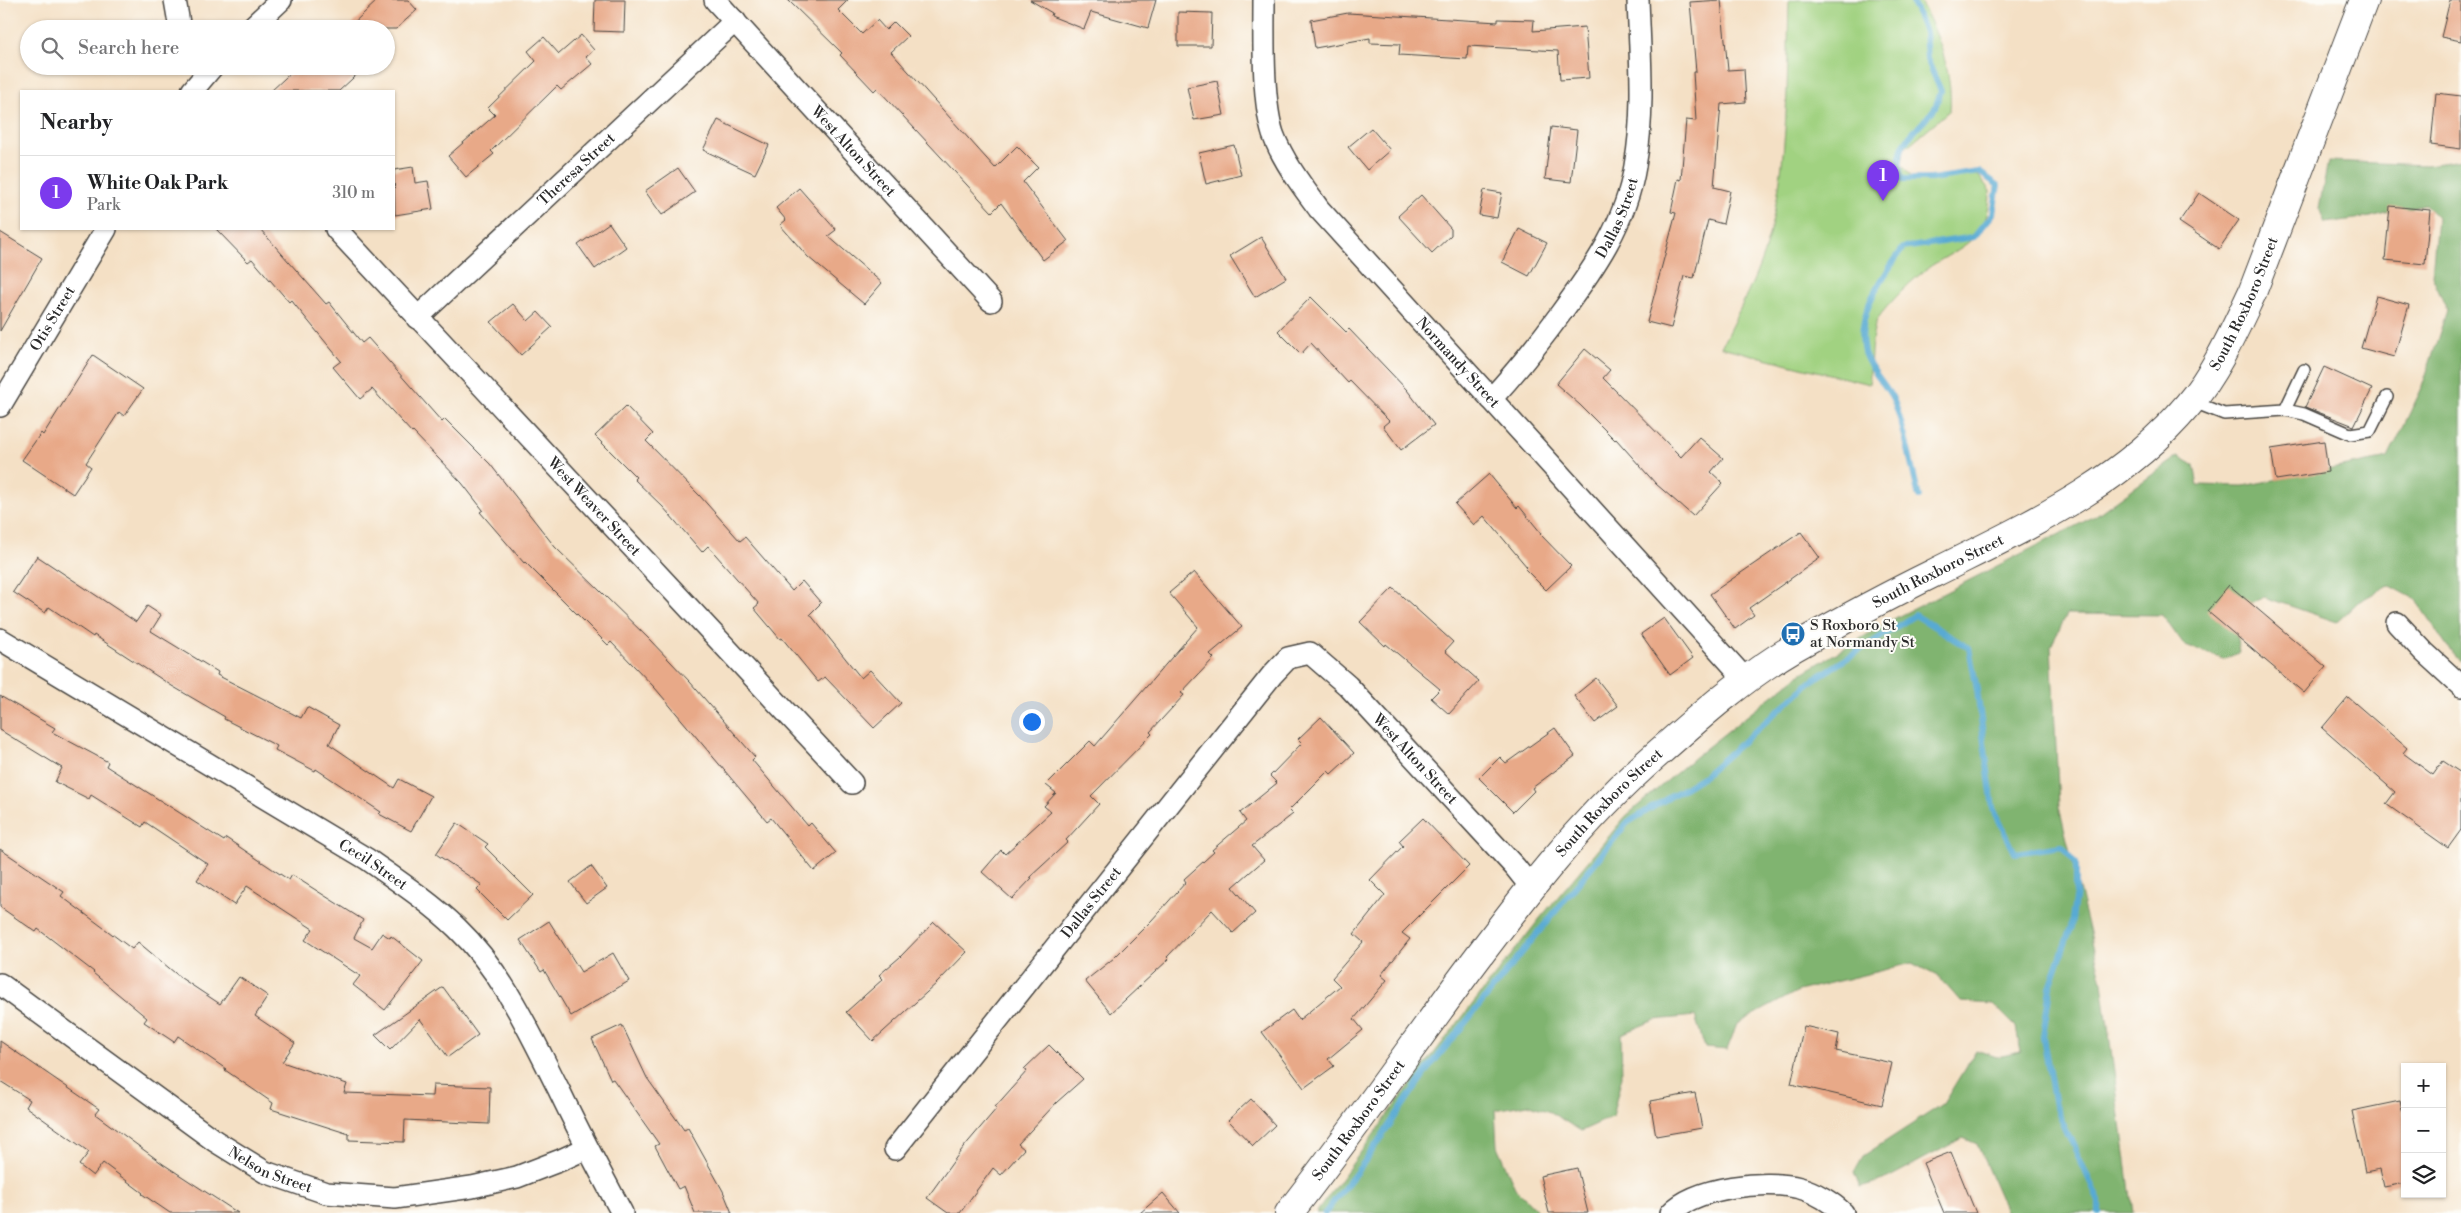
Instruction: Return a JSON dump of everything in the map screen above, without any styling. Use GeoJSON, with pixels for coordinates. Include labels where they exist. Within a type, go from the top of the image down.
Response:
{"type":"FeatureCollection","features":[{"type":"Feature","properties":{"kind":"street"},"geometry":{"type":"LineString","coordinates":[[175,0],[178,20]]}},
{"type":"Feature","properties":{"kind":"street"},"geometry":{"type":"LineString","coordinates":[[260,20],[281,0]]}},
{"type":"Feature","properties":{"kind":"street","name":"West Alton Street"},"geometry":{"type":"LineString","coordinates":[[715,0],[992,302]]}},
{"type":"Feature","properties":{"kind":"street","name":"Normandy Street"},"geometry":{"type":"LineString","coordinates":[[1264,0],[1264,44],[1269,113],[1274,134],[1284,157],[1319,209],[1747,680]]}},
{"type":"Feature","properties":{"kind":"street","name":"Dallas Street"},"geometry":{"type":"LineString","coordinates":[[1492,399],[1518,370],[1597,265],[1620,218],[1636,166],[1642,81],[1638,0]]}},
{"type":"Feature","properties":{"kind":"street","name":"South Roxboro Street"},"geometry":{"type":"LineString","coordinates":[[1289,1213],[1530,886],[1602,806],[1637,772],[1704,714],[1747,680],[1791,649],[1859,611],[2061,508],[2135,458],[2162,434],[2191,401],[2208,377],[2230,339],[2252,292],[2364,0]]}},
{"type":"Feature","properties":{"kind":"street","name":"Theresa Street"},"geometry":{"type":"LineString","coordinates":[[417,318],[735,21]]}},
{"type":"Feature","properties":{"kind":"street","name":"Otis Street"},"geometry":{"type":"LineString","coordinates":[[1,403],[105,230]]}},
{"type":"Feature","properties":{"kind":"street","name":"West Weaver Street"},"geometry":{"type":"LineString","coordinates":[[337,230],[852,783]]}},
{"type":"Feature","properties":{"kind":"street"},"geometry":{"type":"LineString","coordinates":[[2397,623],[2424,652],[2461,686]]}},
{"type":"Feature","properties":{"kind":"street","name":"Cecil Street"},"geometry":{"type":"LineString","coordinates":[[0,639],[367,859],[458,929],[488,964],[528,1027],[587,1148],[622,1213]]}},
{"type":"Feature","properties":{"kind":"street","name":"West Alton Street"},"geometry":{"type":"LineString","coordinates":[[1288,658],[1310,653],[1348,686],[1515,867],[1530,886]]}},
{"type":"Feature","properties":{"kind":"street","name":"Dallas Street"},"geometry":{"type":"LineString","coordinates":[[895,1149],[1266,683],[1288,658]]}},
{"type":"Feature","properties":{"kind":"street","name":"Nelson Street"},"geometry":{"type":"LineString","coordinates":[[0,984],[215,1141],[266,1172],[326,1193],[395,1198],[472,1187],[517,1176],[562,1160],[587,1148]]}},
{"type":"Feature","properties":{"kind":"street"},"geometry":{"type":"LineString","coordinates":[[1671,1213],[1692,1198],[1720,1190],[1757,1185],[1800,1188],[1837,1207],[1843,1213]]}},
{"type":"Feature","properties":{"kind":"lane"},"geometry":{"type":"LineString","coordinates":[[2285,410],[2304,370]]}},
{"type":"Feature","properties":{"kind":"lane"},"geometry":{"type":"LineString","coordinates":[[2191,401],[2224,414],[2285,410],[2304,414],[2350,434],[2370,432],[2387,398]]}},
{"type":"Feature","properties":{"kind":"green space"},"geometry":{"type":"Polygon","coordinates":[[[1789,0],[1919,0],[1938,39],[1947,67],[1950,110],[1904,149],[1902,165],[1914,180],[1922,181],[1978,175],[1990,191],[1986,218],[1975,237],[1920,274],[1895,298],[1877,320],[1872,342],[1869,384],[1721,347],[1759,267],[1775,210],[1786,120],[1789,0]]]}},
{"type":"Feature","properties":{"kind":"green space"},"geometry":{"type":"Polygon","coordinates":[[[2461,160],[2461,661],[2454,656],[2415,599],[2389,585],[2358,602],[2337,622],[2264,597],[2233,613],[2239,653],[2223,659],[2183,644],[2162,615],[2067,614],[2051,646],[2059,807],[2102,982],[2133,1213],[2007,1213],[1977,1144],[1963,1138],[1884,1180],[1860,1187],[1854,1172],[1863,1156],[1943,1104],[1976,1050],[1997,1057],[2021,1052],[2016,1027],[1993,1004],[1961,1002],[1939,977],[1912,963],[1798,991],[1737,1024],[1727,1050],[1705,1048],[1695,1016],[1655,1020],[1621,1034],[1622,1076],[1612,1117],[1581,1131],[1550,1112],[1528,1104],[1495,1110],[1497,1146],[1515,1188],[1536,1209],[1534,1213],[1316,1213],[1424,1066],[1541,917],[1626,816],[1696,756],[1799,675],[1897,617],[2095,516],[2178,456],[2194,465],[2198,485],[2243,486],[2388,458],[2421,390],[2447,310],[2432,276],[2437,217],[2425,204],[2370,217],[2325,223],[2319,208],[2328,161],[2427,165],[2461,160]]]}},
{"type":"Feature","properties":{"kind":"building"},"geometry":{"type":"Polygon","coordinates":[[[378,0],[408,0],[417,10],[396,29],[395,20],[357,20],[378,0]]]}},
{"type":"Feature","properties":{"kind":"building"},"geometry":{"type":"Polygon","coordinates":[[[595,0],[625,0],[624,32],[594,31],[595,0]]]}},
{"type":"Feature","properties":{"kind":"building"},"geometry":{"type":"Polygon","coordinates":[[[788,0],[848,0],[838,10],[862,34],[877,20],[886,30],[894,22],[908,36],[891,52],[995,168],[1017,146],[1038,167],[1023,182],[1068,241],[1043,260],[1001,203],[992,212],[877,88],[874,91],[840,55],[842,53],[788,0]]]}},
{"type":"Feature","properties":{"kind":"building"},"geometry":{"type":"Polygon","coordinates":[[[1030,0],[1156,0],[1148,28],[1091,12],[1084,29],[1051,16],[1052,13],[1030,0]]]}},
{"type":"Feature","properties":{"kind":"building"},"geometry":{"type":"Polygon","coordinates":[[[1721,0],[1728,70],[1744,69],[1746,102],[1721,104],[1714,187],[1730,191],[1723,224],[1708,220],[1694,278],[1684,276],[1671,328],[1647,322],[1676,213],[1671,212],[1678,179],[1681,180],[1686,120],[1696,121],[1693,72],[1696,72],[1690,2],[1721,0]]]}},
{"type":"Feature","properties":{"kind":"building"},"geometry":{"type":"Polygon","coordinates":[[[2450,0],[2461,0],[2461,41],[2441,37],[2450,0]]]}},
{"type":"Feature","properties":{"kind":"building"},"geometry":{"type":"Polygon","coordinates":[[[1178,12],[1212,13],[1211,46],[1178,46],[1178,12]]]}},
{"type":"Feature","properties":{"kind":"building"},"geometry":{"type":"Polygon","coordinates":[[[1348,13],[1498,22],[1498,19],[1534,20],[1533,31],[1585,27],[1589,78],[1560,80],[1558,51],[1468,46],[1467,59],[1399,55],[1400,44],[1370,43],[1370,38],[1315,48],[1311,20],[1348,13]]]}},
{"type":"Feature","properties":{"kind":"building"},"geometry":{"type":"Polygon","coordinates":[[[581,35],[594,50],[586,57],[592,64],[561,90],[557,86],[491,151],[494,154],[466,177],[448,156],[495,115],[488,108],[536,61],[528,51],[544,37],[559,54],[581,35]]]}},
{"type":"Feature","properties":{"kind":"building"},"geometry":{"type":"Polygon","coordinates":[[[288,75],[356,75],[340,90],[272,90],[288,75]]]}},
{"type":"Feature","properties":{"kind":"building"},"geometry":{"type":"Polygon","coordinates":[[[1217,81],[1224,115],[1194,120],[1187,87],[1217,81]]]}},
{"type":"Feature","properties":{"kind":"building"},"geometry":{"type":"Polygon","coordinates":[[[2436,93],[2461,96],[2461,149],[2431,145],[2436,93]]]}},
{"type":"Feature","properties":{"kind":"building"},"geometry":{"type":"Polygon","coordinates":[[[718,120],[769,145],[755,174],[703,150],[718,120]]]}},
{"type":"Feature","properties":{"kind":"building"},"geometry":{"type":"Polygon","coordinates":[[[1551,127],[1577,130],[1571,182],[1545,179],[1551,127]]]}},
{"type":"Feature","properties":{"kind":"building"},"geometry":{"type":"Polygon","coordinates":[[[1371,128],[1390,150],[1367,170],[1348,147],[1371,128]]]}},
{"type":"Feature","properties":{"kind":"building"},"geometry":{"type":"Polygon","coordinates":[[[1234,145],[1241,175],[1206,184],[1199,153],[1234,145]]]}},
{"type":"Feature","properties":{"kind":"building"},"geometry":{"type":"Polygon","coordinates":[[[413,167],[415,183],[428,181],[433,209],[395,215],[395,170],[413,167]]]}},
{"type":"Feature","properties":{"kind":"building"},"geometry":{"type":"Polygon","coordinates":[[[678,168],[695,192],[662,215],[645,191],[678,168]]]}},
{"type":"Feature","properties":{"kind":"building"},"geometry":{"type":"Polygon","coordinates":[[[799,188],[836,230],[828,236],[882,283],[864,304],[808,257],[780,225],[786,220],[776,208],[799,188]]]}},
{"type":"Feature","properties":{"kind":"building"},"geometry":{"type":"Polygon","coordinates":[[[1484,190],[1502,193],[1497,218],[1479,215],[1484,190]]]}},
{"type":"Feature","properties":{"kind":"building"},"geometry":{"type":"Polygon","coordinates":[[[2199,193],[2239,220],[2219,249],[2179,222],[2199,193]]]}},
{"type":"Feature","properties":{"kind":"building"},"geometry":{"type":"Polygon","coordinates":[[[1421,195],[1451,229],[1451,235],[1432,253],[1398,216],[1421,195]]]}},
{"type":"Feature","properties":{"kind":"building"},"geometry":{"type":"Polygon","coordinates":[[[2390,206],[2430,210],[2425,264],[2385,260],[2390,206]]]}},
{"type":"Feature","properties":{"kind":"building"},"geometry":{"type":"Polygon","coordinates":[[[609,223],[626,247],[595,269],[578,245],[609,223]]]}},
{"type":"Feature","properties":{"kind":"building"},"geometry":{"type":"Polygon","coordinates":[[[1519,229],[1547,243],[1529,276],[1502,262],[1519,229]]]}},
{"type":"Feature","properties":{"kind":"building"},"geometry":{"type":"Polygon","coordinates":[[[217,230],[261,230],[326,304],[329,302],[362,343],[368,338],[442,422],[445,419],[490,464],[555,547],[690,682],[755,757],[752,760],[808,826],[811,823],[836,853],[814,871],[771,818],[767,821],[655,688],[611,642],[608,645],[524,563],[480,512],[483,510],[462,483],[412,433],[372,389],[360,399],[333,367],[341,361],[291,300],[289,302],[252,259],[248,262],[217,230]]]}},
{"type":"Feature","properties":{"kind":"building"},"geometry":{"type":"Polygon","coordinates":[[[0,232],[42,258],[0,331],[0,232]]]}},
{"type":"Feature","properties":{"kind":"building"},"geometry":{"type":"Polygon","coordinates":[[[1261,237],[1286,278],[1255,297],[1230,256],[1261,237]]]}},
{"type":"Feature","properties":{"kind":"building"},"geometry":{"type":"Polygon","coordinates":[[[2376,296],[2409,305],[2394,357],[2361,348],[2376,296]]]}},
{"type":"Feature","properties":{"kind":"building"},"geometry":{"type":"Polygon","coordinates":[[[1311,297],[1346,332],[1349,329],[1407,390],[1434,425],[1401,450],[1383,426],[1389,421],[1350,381],[1348,383],[1311,343],[1301,354],[1278,331],[1311,297]]]}},
{"type":"Feature","properties":{"kind":"building"},"geometry":{"type":"Polygon","coordinates":[[[513,304],[528,321],[538,312],[552,327],[521,355],[491,322],[513,304]]]}},
{"type":"Feature","properties":{"kind":"building"},"geometry":{"type":"Polygon","coordinates":[[[1585,349],[1610,370],[1603,378],[1681,457],[1699,437],[1723,458],[1711,472],[1723,483],[1693,516],[1656,484],[1616,439],[1556,384],[1585,349]]]}},
{"type":"Feature","properties":{"kind":"building"},"geometry":{"type":"Polygon","coordinates":[[[93,355],[143,389],[124,416],[119,412],[86,463],[91,467],[73,494],[22,460],[41,433],[43,435],[93,355]]]}},
{"type":"Feature","properties":{"kind":"building"},"geometry":{"type":"Polygon","coordinates":[[[2324,367],[2372,389],[2354,426],[2305,407],[2324,367]]]}},
{"type":"Feature","properties":{"kind":"building"},"geometry":{"type":"Polygon","coordinates":[[[626,406],[653,434],[646,441],[699,495],[740,541],[745,537],[792,591],[802,581],[821,603],[810,614],[861,678],[870,670],[901,703],[874,728],[825,677],[818,682],[782,638],[780,639],[754,608],[759,604],[708,546],[702,552],[663,507],[634,479],[636,477],[595,436],[626,406]]]}},
{"type":"Feature","properties":{"kind":"building"},"geometry":{"type":"Polygon","coordinates":[[[2324,441],[2328,472],[2276,480],[2271,449],[2324,441]]]}},
{"type":"Feature","properties":{"kind":"building"},"geometry":{"type":"Polygon","coordinates":[[[1489,474],[1517,508],[1519,506],[1540,534],[1571,566],[1546,590],[1525,569],[1527,567],[1484,516],[1474,525],[1455,504],[1489,474]]]}},
{"type":"Feature","properties":{"kind":"building"},"geometry":{"type":"Polygon","coordinates":[[[1801,532],[1820,558],[1749,608],[1754,615],[1735,629],[1710,594],[1801,532]]]}},
{"type":"Feature","properties":{"kind":"building"},"geometry":{"type":"Polygon","coordinates":[[[37,556],[136,622],[147,606],[161,615],[151,631],[218,672],[217,675],[301,718],[307,707],[339,725],[329,744],[394,788],[399,779],[431,796],[411,831],[379,814],[381,812],[316,769],[315,771],[275,750],[277,746],[224,719],[225,717],[172,686],[94,635],[93,637],[49,607],[45,613],[13,592],[37,556]]]}},
{"type":"Feature","properties":{"kind":"building"},"geometry":{"type":"Polygon","coordinates":[[[1194,572],[1242,627],[1210,654],[1214,658],[1181,693],[1184,695],[1150,732],[1152,734],[1091,796],[1099,804],[1066,840],[1068,842],[1030,877],[1032,878],[1012,899],[982,872],[1001,850],[1005,854],[1051,812],[1044,806],[1056,793],[1046,785],[1090,741],[1095,746],[1198,627],[1169,593],[1194,572]]]}},
{"type":"Feature","properties":{"kind":"building"},"geometry":{"type":"Polygon","coordinates":[[[2229,585],[2326,667],[2304,693],[2207,611],[2229,585]]]}},
{"type":"Feature","properties":{"kind":"building"},"geometry":{"type":"Polygon","coordinates":[[[1393,588],[1453,642],[1445,651],[1479,681],[1449,714],[1431,698],[1440,689],[1386,644],[1385,646],[1360,622],[1393,588]]]}},
{"type":"Feature","properties":{"kind":"building"},"geometry":{"type":"Polygon","coordinates":[[[1664,618],[1693,658],[1670,675],[1641,634],[1664,618]]]}},
{"type":"Feature","properties":{"kind":"building"},"geometry":{"type":"Polygon","coordinates":[[[1596,678],[1618,706],[1595,723],[1574,696],[1596,678]]]}},
{"type":"Feature","properties":{"kind":"building"},"geometry":{"type":"Polygon","coordinates":[[[0,696],[55,728],[52,732],[108,762],[106,766],[224,841],[226,838],[289,880],[292,875],[363,920],[354,938],[372,948],[382,933],[390,938],[391,936],[423,961],[385,1010],[353,985],[360,976],[305,940],[313,929],[247,886],[234,905],[197,880],[208,864],[145,822],[142,827],[91,795],[89,799],[55,782],[62,768],[0,730],[0,696]]]}},
{"type":"Feature","properties":{"kind":"building"},"geometry":{"type":"Polygon","coordinates":[[[2348,697],[2407,748],[2403,753],[2433,775],[2443,761],[2461,773],[2461,830],[2448,848],[2386,804],[2395,792],[2322,728],[2348,697]]]}},
{"type":"Feature","properties":{"kind":"building"},"geometry":{"type":"Polygon","coordinates":[[[1321,717],[1354,753],[1331,774],[1328,771],[1289,810],[1293,814],[1252,846],[1264,860],[1233,887],[1255,913],[1233,933],[1212,910],[1167,957],[1169,959],[1111,1013],[1085,981],[1114,958],[1186,882],[1184,879],[1214,852],[1212,850],[1246,821],[1240,813],[1277,783],[1270,776],[1302,743],[1298,739],[1321,717]]]}},
{"type":"Feature","properties":{"kind":"building"},"geometry":{"type":"Polygon","coordinates":[[[1555,728],[1575,756],[1532,788],[1534,791],[1513,812],[1479,778],[1500,757],[1506,763],[1555,728]]]}},
{"type":"Feature","properties":{"kind":"building"},"geometry":{"type":"Polygon","coordinates":[[[1423,818],[1469,866],[1402,933],[1410,939],[1381,975],[1387,980],[1354,1019],[1363,1030],[1328,1059],[1334,1066],[1304,1088],[1262,1032],[1292,1010],[1299,1020],[1340,986],[1332,978],[1363,942],[1354,934],[1385,895],[1370,880],[1403,846],[1399,841],[1423,818]]]}},
{"type":"Feature","properties":{"kind":"building"},"geometry":{"type":"Polygon","coordinates":[[[457,823],[488,844],[485,847],[533,895],[507,920],[477,890],[482,885],[436,854],[457,823]]]}},
{"type":"Feature","properties":{"kind":"building"},"geometry":{"type":"Polygon","coordinates":[[[0,849],[64,892],[61,896],[132,949],[138,942],[181,978],[220,1004],[239,977],[268,996],[255,1016],[295,1043],[282,1062],[347,1084],[344,1093],[432,1096],[433,1085],[490,1087],[489,1124],[405,1120],[404,1142],[349,1140],[349,1134],[271,1109],[273,1103],[178,1036],[174,1042],[144,1022],[147,1018],[94,972],[38,929],[36,932],[0,907],[0,849]]]}},
{"type":"Feature","properties":{"kind":"building"},"geometry":{"type":"Polygon","coordinates":[[[591,866],[607,888],[586,903],[570,882],[591,866]]]}},
{"type":"Feature","properties":{"kind":"building"},"geometry":{"type":"Polygon","coordinates":[[[549,921],[581,972],[613,953],[629,981],[571,1016],[544,970],[541,972],[520,940],[549,921]]]}},
{"type":"Feature","properties":{"kind":"building"},"geometry":{"type":"Polygon","coordinates":[[[934,922],[967,952],[937,983],[873,1041],[846,1012],[883,979],[879,975],[900,957],[934,922]]]}},
{"type":"Feature","properties":{"kind":"building"},"geometry":{"type":"Polygon","coordinates":[[[443,987],[478,1035],[448,1057],[420,1019],[390,1050],[375,1035],[443,987]]]}},
{"type":"Feature","properties":{"kind":"building"},"geometry":{"type":"Polygon","coordinates":[[[622,1025],[647,1078],[684,1130],[688,1128],[723,1191],[732,1213],[695,1213],[684,1186],[678,1189],[655,1146],[659,1144],[613,1079],[611,1080],[592,1039],[622,1025]]]}},
{"type":"Feature","properties":{"kind":"building"},"geometry":{"type":"Polygon","coordinates":[[[1804,1026],[1839,1034],[1836,1051],[1892,1063],[1882,1105],[1791,1084],[1804,1026]]]}},
{"type":"Feature","properties":{"kind":"building"},"geometry":{"type":"Polygon","coordinates":[[[0,1041],[99,1109],[95,1114],[163,1164],[238,1213],[170,1213],[142,1194],[103,1163],[93,1176],[79,1165],[89,1152],[26,1107],[30,1100],[0,1081],[0,1041]]]}},
{"type":"Feature","properties":{"kind":"building"},"geometry":{"type":"Polygon","coordinates":[[[1049,1045],[1083,1079],[1057,1102],[1018,1144],[1024,1149],[1001,1175],[993,1168],[960,1213],[948,1213],[927,1198],[963,1148],[997,1108],[995,1107],[1027,1071],[1024,1069],[1049,1045]]]}},
{"type":"Feature","properties":{"kind":"building"},"geometry":{"type":"Polygon","coordinates":[[[1695,1093],[1702,1128],[1656,1136],[1650,1101],[1695,1093]]]}},
{"type":"Feature","properties":{"kind":"building"},"geometry":{"type":"Polygon","coordinates":[[[1251,1099],[1275,1125],[1253,1146],[1228,1120],[1251,1099]]]}},
{"type":"Feature","properties":{"kind":"building"},"geometry":{"type":"Polygon","coordinates":[[[2400,1101],[2401,1184],[2384,1187],[2380,1169],[2365,1172],[2352,1111],[2400,1101]]]}},
{"type":"Feature","properties":{"kind":"building"},"geometry":{"type":"Polygon","coordinates":[[[1951,1152],[1976,1213],[1944,1213],[1923,1163],[1951,1152]]]}},
{"type":"Feature","properties":{"kind":"building"},"geometry":{"type":"Polygon","coordinates":[[[1577,1168],[1588,1213],[1549,1213],[1540,1176],[1577,1168]]]}},
{"type":"Feature","properties":{"kind":"building"},"geometry":{"type":"Polygon","coordinates":[[[1163,1193],[1180,1213],[1140,1213],[1163,1193]]]}},
{"type":"Feature","properties":{"kind":"waterway"},"geometry":{"type":"LineString","coordinates":[[1912,0],[1925,32],[1927,59],[1941,91],[1934,109],[1903,146],[1900,155],[1901,179],[1931,179],[1979,172],[1998,185],[1993,214],[1974,237],[1903,248],[1872,297],[1863,324],[1864,352],[1869,364],[1894,401],[1905,437],[1919,497]]}},
{"type":"Feature","properties":{"kind":"waterway"},"geometry":{"type":"LineString","coordinates":[[1325,1213],[1365,1161],[1427,1070],[1627,823],[1704,776],[1813,680],[1915,615],[1969,648],[1977,690],[1993,808],[2015,853],[2062,846],[2076,863],[2076,892],[2071,927],[2050,987],[2043,1037],[2055,1106],[2099,1201],[2099,1213]]}},
{"type":"Feature","properties":{"kind":"place","name":"White Oak Park"},"geometry":{"type":"Point","coordinates":[1883,201]}},
{"type":"Feature","properties":{"kind":"place","name":"S Roxboro St at Normandy St"},"geometry":{"type":"Point","coordinates":[1793,634]}}]}
